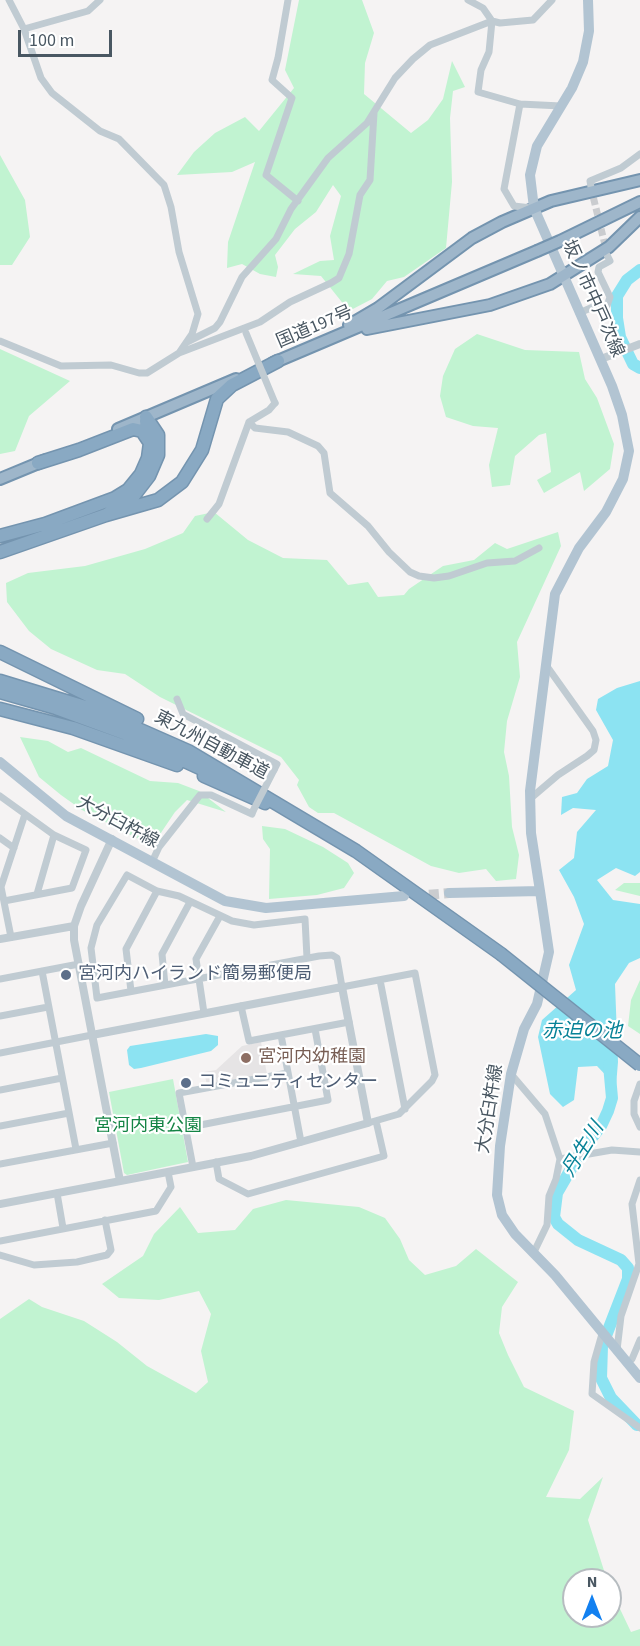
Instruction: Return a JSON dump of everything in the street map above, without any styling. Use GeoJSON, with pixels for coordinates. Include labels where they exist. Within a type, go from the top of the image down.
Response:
{"type":"FeatureCollection","features":[{"type":"Feature","properties":{"kind":"highway"},"geometry":{"type":"LineString","coordinates":[[315,345],[378,308],[472,238],[534,208],[640,180]]}},
{"type":"Feature","properties":{"kind":"highway","name":"国道197号"},"geometry":{"type":"LineString","coordinates":[[0,479],[537,251],[640,202]]}},
{"type":"Feature","properties":{"kind":"highway"},"geometry":{"type":"LineString","coordinates":[[315,345],[386,324],[490,304],[564,278],[609,247],[640,217]]}},
{"type":"Feature","properties":{"kind":"highway"},"geometry":{"type":"LineString","coordinates":[[0,544],[148,504],[174,489],[198,459],[208,434],[214,405],[222,394],[278,361]]}},
{"type":"Feature","properties":{"kind":"highway"},"geometry":{"type":"LineString","coordinates":[[106,515],[132,498],[156,462],[159,448],[158,435],[146,417]]}},
{"type":"Feature","properties":{"kind":"highway"},"geometry":{"type":"LineString","coordinates":[[0,552],[123,494],[137,481],[150,450],[146,417]]}},
{"type":"Feature","properties":{"kind":"highway"},"geometry":{"type":"LineString","coordinates":[[38,463],[80,450],[133,429],[145,434],[150,450]]}},
{"type":"Feature","properties":{"kind":"highway"},"geometry":{"type":"LineString","coordinates":[[0,536],[47,530]]}},
{"type":"Feature","properties":{"kind":"highway"},"geometry":{"type":"LineString","coordinates":[[0,563],[47,530]]}},
{"type":"Feature","properties":{"kind":"highway"},"geometry":{"type":"LineString","coordinates":[[0,652],[208,754],[356,851]]}},
{"type":"Feature","properties":{"kind":"highway","name":"東九州自動車道"},"geometry":{"type":"LineString","coordinates":[[0,681],[23,693],[154,746],[269,805],[390,876]]}},
{"type":"Feature","properties":{"kind":"highway","name":"東九州自動車道"},"geometry":{"type":"LineString","coordinates":[[0,692],[23,693],[95,710],[158,736],[245,783],[356,851],[501,954],[640,1065]]}},
{"type":"Feature","properties":{"kind":"highway"},"geometry":{"type":"LineString","coordinates":[[0,710],[21,714],[136,749],[269,805]]}},
{"type":"Feature","properties":{"kind":"main road","name":"坂ノ市中戸次線"},"geometry":{"type":"LineString","coordinates":[[540,891],[531,833],[530,799],[555,594],[579,548],[606,512],[623,479],[629,451],[622,415],[601,359],[579,314],[534,208],[530,175],[537,146],[572,88],[583,62],[589,31],[588,0]]}},
{"type":"Feature","properties":{"kind":"main road","name":"大分臼杵線"},"geometry":{"type":"LineString","coordinates":[[0,762],[66,816],[225,900],[244,906],[266,908],[405,896]]}},
{"type":"Feature","properties":{"kind":"main road","name":"大分臼杵線"},"geometry":{"type":"LineString","coordinates":[[540,891],[549,952],[546,974],[537,1004],[524,1029],[511,1074],[500,1146],[497,1195],[502,1215],[508,1224],[639,1375]]}},
{"type":"Feature","properties":{"kind":"main road"},"geometry":{"type":"LineString","coordinates":[[449,894],[540,891]]}},
{"type":"Feature","properties":{"kind":"street"},"geometry":{"type":"LineString","coordinates":[[9,0],[24,29],[41,78],[51,93],[100,131],[119,139],[164,185],[179,252],[197,305],[198,314],[188,342]]}},
{"type":"Feature","properties":{"kind":"street"},"geometry":{"type":"LineString","coordinates":[[24,29],[88,11],[100,0]]}},
{"type":"Feature","properties":{"kind":"street"},"geometry":{"type":"LineString","coordinates":[[288,0],[272,80],[291,98],[266,175],[298,201]]}},
{"type":"Feature","properties":{"kind":"street"},"geometry":{"type":"LineString","coordinates":[[468,0],[483,8],[492,21],[489,52],[481,70],[478,92],[520,104],[561,106]]}},
{"type":"Feature","properties":{"kind":"street"},"geometry":{"type":"LineString","coordinates":[[0,341],[60,366],[111,365],[147,373],[178,353],[188,342],[215,328],[242,278],[268,250],[328,158],[374,113],[395,78],[430,45],[492,21],[518,23],[533,20],[552,0]]}},
{"type":"Feature","properties":{"kind":"street"},"geometry":{"type":"LineString","coordinates":[[520,104],[504,189],[514,206],[534,208]]}},
{"type":"Feature","properties":{"kind":"street"},"geometry":{"type":"LineString","coordinates":[[178,353],[245,331],[290,302],[339,278],[352,243],[360,195],[370,180],[374,113]]}},
{"type":"Feature","properties":{"kind":"street"},"geometry":{"type":"LineString","coordinates":[[591,187],[590,181],[621,168],[640,154]]}},
{"type":"Feature","properties":{"kind":"street"},"geometry":{"type":"LineString","coordinates":[[579,314],[593,307],[607,306],[610,297],[598,272],[599,267],[610,261],[607,255]]}},
{"type":"Feature","properties":{"kind":"street"},"geometry":{"type":"LineString","coordinates":[[207,519],[219,504],[249,422],[269,410],[275,403],[245,331]]}},
{"type":"Feature","properties":{"kind":"street"},"geometry":{"type":"LineString","coordinates":[[601,359],[638,345]]}},
{"type":"Feature","properties":{"kind":"street"},"geometry":{"type":"LineString","coordinates":[[249,422],[255,428],[288,432],[318,446],[324,453],[330,493],[368,526],[389,552],[410,572],[419,576],[434,578],[449,576],[487,563],[515,561],[539,548]]}},
{"type":"Feature","properties":{"kind":"street"},"geometry":{"type":"LineString","coordinates":[[530,799],[558,774],[594,750],[596,740],[593,731],[546,665]]}},
{"type":"Feature","properties":{"kind":"street"},"geometry":{"type":"LineString","coordinates":[[153,860],[159,847],[200,795],[211,795],[252,814],[277,764],[183,714],[177,699]]}},
{"type":"Feature","properties":{"kind":"street"},"geometry":{"type":"LineString","coordinates":[[0,796],[54,835],[86,850],[72,888],[4,901]]}},
{"type":"Feature","properties":{"kind":"street"},"geometry":{"type":"LineString","coordinates":[[11,937],[2,880],[25,814]]}},
{"type":"Feature","properties":{"kind":"street"},"geometry":{"type":"LineString","coordinates":[[37,894],[54,835]]}},
{"type":"Feature","properties":{"kind":"street"},"geometry":{"type":"LineString","coordinates":[[0,838],[14,848]]}},
{"type":"Feature","properties":{"kind":"street"},"geometry":{"type":"LineString","coordinates":[[112,839],[74,926],[79,964],[120,1181]]}},
{"type":"Feature","properties":{"kind":"street"},"geometry":{"type":"LineString","coordinates":[[216,1162],[219,1179],[248,1194],[384,1156],[372,1122],[337,958],[332,955],[307,958],[97,998],[91,948],[93,934],[127,875],[157,891],[190,902],[220,916],[254,925],[305,920],[307,958]]}},
{"type":"Feature","properties":{"kind":"street"},"geometry":{"type":"LineString","coordinates":[[131,992],[126,949],[157,891]]}},
{"type":"Feature","properties":{"kind":"street"},"geometry":{"type":"LineString","coordinates":[[165,985],[162,954],[190,902]]}},
{"type":"Feature","properties":{"kind":"street"},"geometry":{"type":"LineString","coordinates":[[204,1013],[196,959],[220,916]]}},
{"type":"Feature","properties":{"kind":"street"},"geometry":{"type":"LineString","coordinates":[[0,939],[74,926]]}},
{"type":"Feature","properties":{"kind":"street"},"geometry":{"type":"LineString","coordinates":[[0,979],[79,964]]}},
{"type":"Feature","properties":{"kind":"street"},"geometry":{"type":"LineString","coordinates":[[42,971],[76,1149]]}},
{"type":"Feature","properties":{"kind":"street"},"geometry":{"type":"LineString","coordinates":[[0,1053],[415,973],[433,1066],[432,1081],[399,1114],[301,1142],[216,1162],[0,1204]]}},
{"type":"Feature","properties":{"kind":"street"},"geometry":{"type":"LineString","coordinates":[[380,980],[405,1108]]}},
{"type":"Feature","properties":{"kind":"street"},"geometry":{"type":"LineString","coordinates":[[241,1006],[249,1041],[349,1022]]}},
{"type":"Feature","properties":{"kind":"street"},"geometry":{"type":"LineString","coordinates":[[0,1016],[48,1007]]}},
{"type":"Feature","properties":{"kind":"street"},"geometry":{"type":"LineString","coordinates":[[185,1128],[328,1100],[315,1029]]}},
{"type":"Feature","properties":{"kind":"street"},"geometry":{"type":"LineString","coordinates":[[281,1035],[301,1142]]}},
{"type":"Feature","properties":{"kind":"street"},"geometry":{"type":"LineString","coordinates":[[193,1167],[179,1093],[288,1073]]}},
{"type":"Feature","properties":{"kind":"street"},"geometry":{"type":"LineString","coordinates":[[511,1074],[545,1114],[562,1159],[549,1196],[547,1225],[534,1252]]}},
{"type":"Feature","properties":{"kind":"street"},"geometry":{"type":"LineString","coordinates":[[0,1090],[62,1078]]}},
{"type":"Feature","properties":{"kind":"street"},"geometry":{"type":"LineString","coordinates":[[640,1084],[634,1101],[634,1114],[640,1127]]}},
{"type":"Feature","properties":{"kind":"street"},"geometry":{"type":"LineString","coordinates":[[0,1126],[69,1113]]}},
{"type":"Feature","properties":{"kind":"street"},"geometry":{"type":"LineString","coordinates":[[0,1164],[113,1143]]}},
{"type":"Feature","properties":{"kind":"street"},"geometry":{"type":"LineString","coordinates":[[562,1159],[612,1150],[640,1152]]}},
{"type":"Feature","properties":{"kind":"street"},"geometry":{"type":"LineString","coordinates":[[0,1241],[156,1211],[171,1187],[168,1172]]}},
{"type":"Feature","properties":{"kind":"street"},"geometry":{"type":"LineString","coordinates":[[616,1349],[621,1316],[639,1264],[633,1204],[640,1180]]}},
{"type":"Feature","properties":{"kind":"street"},"geometry":{"type":"LineString","coordinates":[[57,1193],[63,1228]]}},
{"type":"Feature","properties":{"kind":"street"},"geometry":{"type":"LineString","coordinates":[[0,1255],[33,1265],[77,1262],[107,1255],[111,1250],[105,1220]]}},
{"type":"Feature","properties":{"kind":"street"},"geometry":{"type":"LineString","coordinates":[[604,1335],[594,1362],[592,1394],[595,1399],[640,1428]]}},
{"type":"Feature","properties":{"kind":"street"},"geometry":{"type":"LineString","coordinates":[[627,1363],[632,1359],[640,1340]]}},
{"type":"Feature","properties":{"kind":"shaded area","name":"宮河内幼稚園"},"geometry":{"type":"Polygon","coordinates":[[[261,1042],[267,1074],[207,1085],[204,1072],[216,1070],[242,1046],[261,1042]]]}},
{"type":"Feature","properties":{"kind":"green space"},"geometry":{"type":"Polygon","coordinates":[[[299,0],[362,0],[374,33],[365,63],[364,94],[411,133],[428,120],[443,99],[452,61],[465,87],[453,91],[450,118],[452,182],[446,248],[404,277],[387,281],[372,299],[349,311],[321,276],[293,274],[320,261],[334,260],[330,236],[341,196],[333,185],[316,212],[295,229],[275,255],[278,267],[276,277],[260,274],[242,264],[227,268],[228,242],[255,162],[232,172],[177,175],[194,152],[215,133],[245,117],[259,131],[294,88],[285,70],[299,0]]]}},
{"type":"Feature","properties":{"kind":"green space"},"geometry":{"type":"Polygon","coordinates":[[[0,155],[25,200],[30,237],[12,265],[0,265],[0,155]]]}},
{"type":"Feature","properties":{"kind":"green space"},"geometry":{"type":"Polygon","coordinates":[[[477,334],[525,350],[579,352],[585,379],[597,398],[614,444],[610,469],[584,491],[580,472],[544,493],[537,480],[551,472],[546,433],[539,435],[515,456],[510,485],[492,487],[489,465],[498,428],[473,426],[446,417],[440,396],[443,376],[455,349],[477,334]]]}},
{"type":"Feature","properties":{"kind":"green space"},"geometry":{"type":"Polygon","coordinates":[[[0,349],[70,381],[29,416],[15,451],[0,454],[0,349]]]}},
{"type":"Feature","properties":{"kind":"green space"},"geometry":{"type":"Polygon","coordinates":[[[214,512],[248,540],[283,558],[327,560],[348,585],[368,582],[378,597],[404,595],[409,589],[443,566],[474,560],[495,543],[507,549],[558,532],[561,546],[517,642],[520,677],[507,721],[504,752],[509,776],[512,827],[519,855],[516,879],[496,881],[486,869],[459,873],[431,866],[334,813],[318,813],[309,807],[297,785],[299,780],[281,757],[160,697],[125,674],[97,670],[51,649],[29,631],[7,602],[6,583],[28,573],[85,566],[145,549],[183,533],[195,516],[214,512]]]}},
{"type":"Feature","properties":{"kind":"green space"},"geometry":{"type":"Polygon","coordinates":[[[20,737],[48,741],[68,752],[81,748],[150,781],[178,783],[199,791],[226,812],[187,800],[175,812],[152,846],[82,810],[39,777],[20,737]]]}},
{"type":"Feature","properties":{"kind":"green space"},"geometry":{"type":"Polygon","coordinates":[[[262,826],[285,829],[323,847],[348,863],[354,873],[344,888],[317,895],[269,899],[270,849],[263,839],[262,826]]]}},
{"type":"Feature","properties":{"kind":"green space"},"geometry":{"type":"Polygon","coordinates":[[[624,883],[640,883],[640,896],[615,890],[624,883]]]}},
{"type":"Feature","properties":{"kind":"green space"},"geometry":{"type":"Polygon","coordinates":[[[640,980],[640,1034],[628,1026],[631,1000],[640,980]]]}},
{"type":"Feature","properties":{"kind":"green space","name":"宮河内東公園"},"geometry":{"type":"Polygon","coordinates":[[[173,1079],[188,1162],[127,1175],[124,1173],[109,1092],[173,1079]]]}},
{"type":"Feature","properties":{"kind":"green space"},"geometry":{"type":"Polygon","coordinates":[[[286,1200],[359,1207],[385,1218],[400,1239],[409,1260],[425,1275],[456,1266],[476,1249],[518,1282],[502,1307],[499,1333],[508,1355],[524,1387],[574,1411],[569,1450],[546,1497],[580,1499],[603,1477],[588,1520],[603,1568],[562,1568],[562,1628],[622,1628],[622,1613],[631,1632],[640,1629],[640,1646],[0,1646],[0,1319],[29,1299],[42,1307],[84,1321],[117,1342],[147,1366],[196,1393],[208,1382],[201,1351],[211,1314],[199,1291],[159,1300],[119,1298],[102,1284],[143,1256],[154,1234],[180,1207],[198,1233],[235,1230],[253,1209],[286,1200]]]}},
{"type":"Feature","properties":{"kind":"water","name":"赤迫の池"},"geometry":{"type":"Polygon","coordinates":[[[640,681],[640,872],[635,876],[616,868],[597,880],[613,900],[640,904],[640,958],[629,963],[615,984],[618,1062],[616,1086],[597,1066],[578,1067],[574,1100],[563,1107],[550,1094],[538,1037],[542,1020],[576,990],[569,965],[584,924],[574,897],[559,870],[574,858],[577,832],[596,810],[573,808],[561,815],[562,797],[577,793],[587,779],[608,766],[613,740],[596,710],[598,699],[617,688],[640,681]]]}},
{"type":"Feature","properties":{"kind":"water"},"geometry":{"type":"Polygon","coordinates":[[[206,1034],[218,1036],[218,1045],[211,1051],[141,1068],[134,1069],[129,1065],[127,1050],[130,1046],[206,1034]]]}},
{"type":"Feature","properties":{"kind":"waterway","name":"丹生川"},"geometry":{"type":"LineString","coordinates":[[640,270],[627,280],[617,296],[620,337],[633,364],[640,368]]}},
{"type":"Feature","properties":{"kind":"waterway","name":"丹生川"},"geometry":{"type":"LineString","coordinates":[[633,364],[640,363]]}},
{"type":"Feature","properties":{"kind":"waterway","name":"丹生川"},"geometry":{"type":"LineString","coordinates":[[609,1065],[612,1098],[608,1111],[601,1126],[582,1150],[557,1193],[554,1217],[558,1224],[578,1240],[621,1260],[628,1268],[628,1279],[602,1346],[601,1378],[611,1398],[637,1425]]}},
{"type":"Feature","properties":{"kind":"tunnel"},"geometry":{"type":"LineString","coordinates":[[591,188],[607,253]]}},
{"type":"Feature","properties":{"kind":"tunnel"},"geometry":{"type":"LineString","coordinates":[[414,896],[449,893]]}},
{"type":"Feature","properties":{"kind":"place","name":"宮河内ハイランド簡易郵便局"},"geometry":{"type":"Point","coordinates":[66,975]}},
{"type":"Feature","properties":{"kind":"place","name":"宮河内幼稚園"},"geometry":{"type":"Point","coordinates":[246,1058]}},
{"type":"Feature","properties":{"kind":"place","name":"コミュニティセンター"},"geometry":{"type":"Point","coordinates":[186,1083]}}]}
